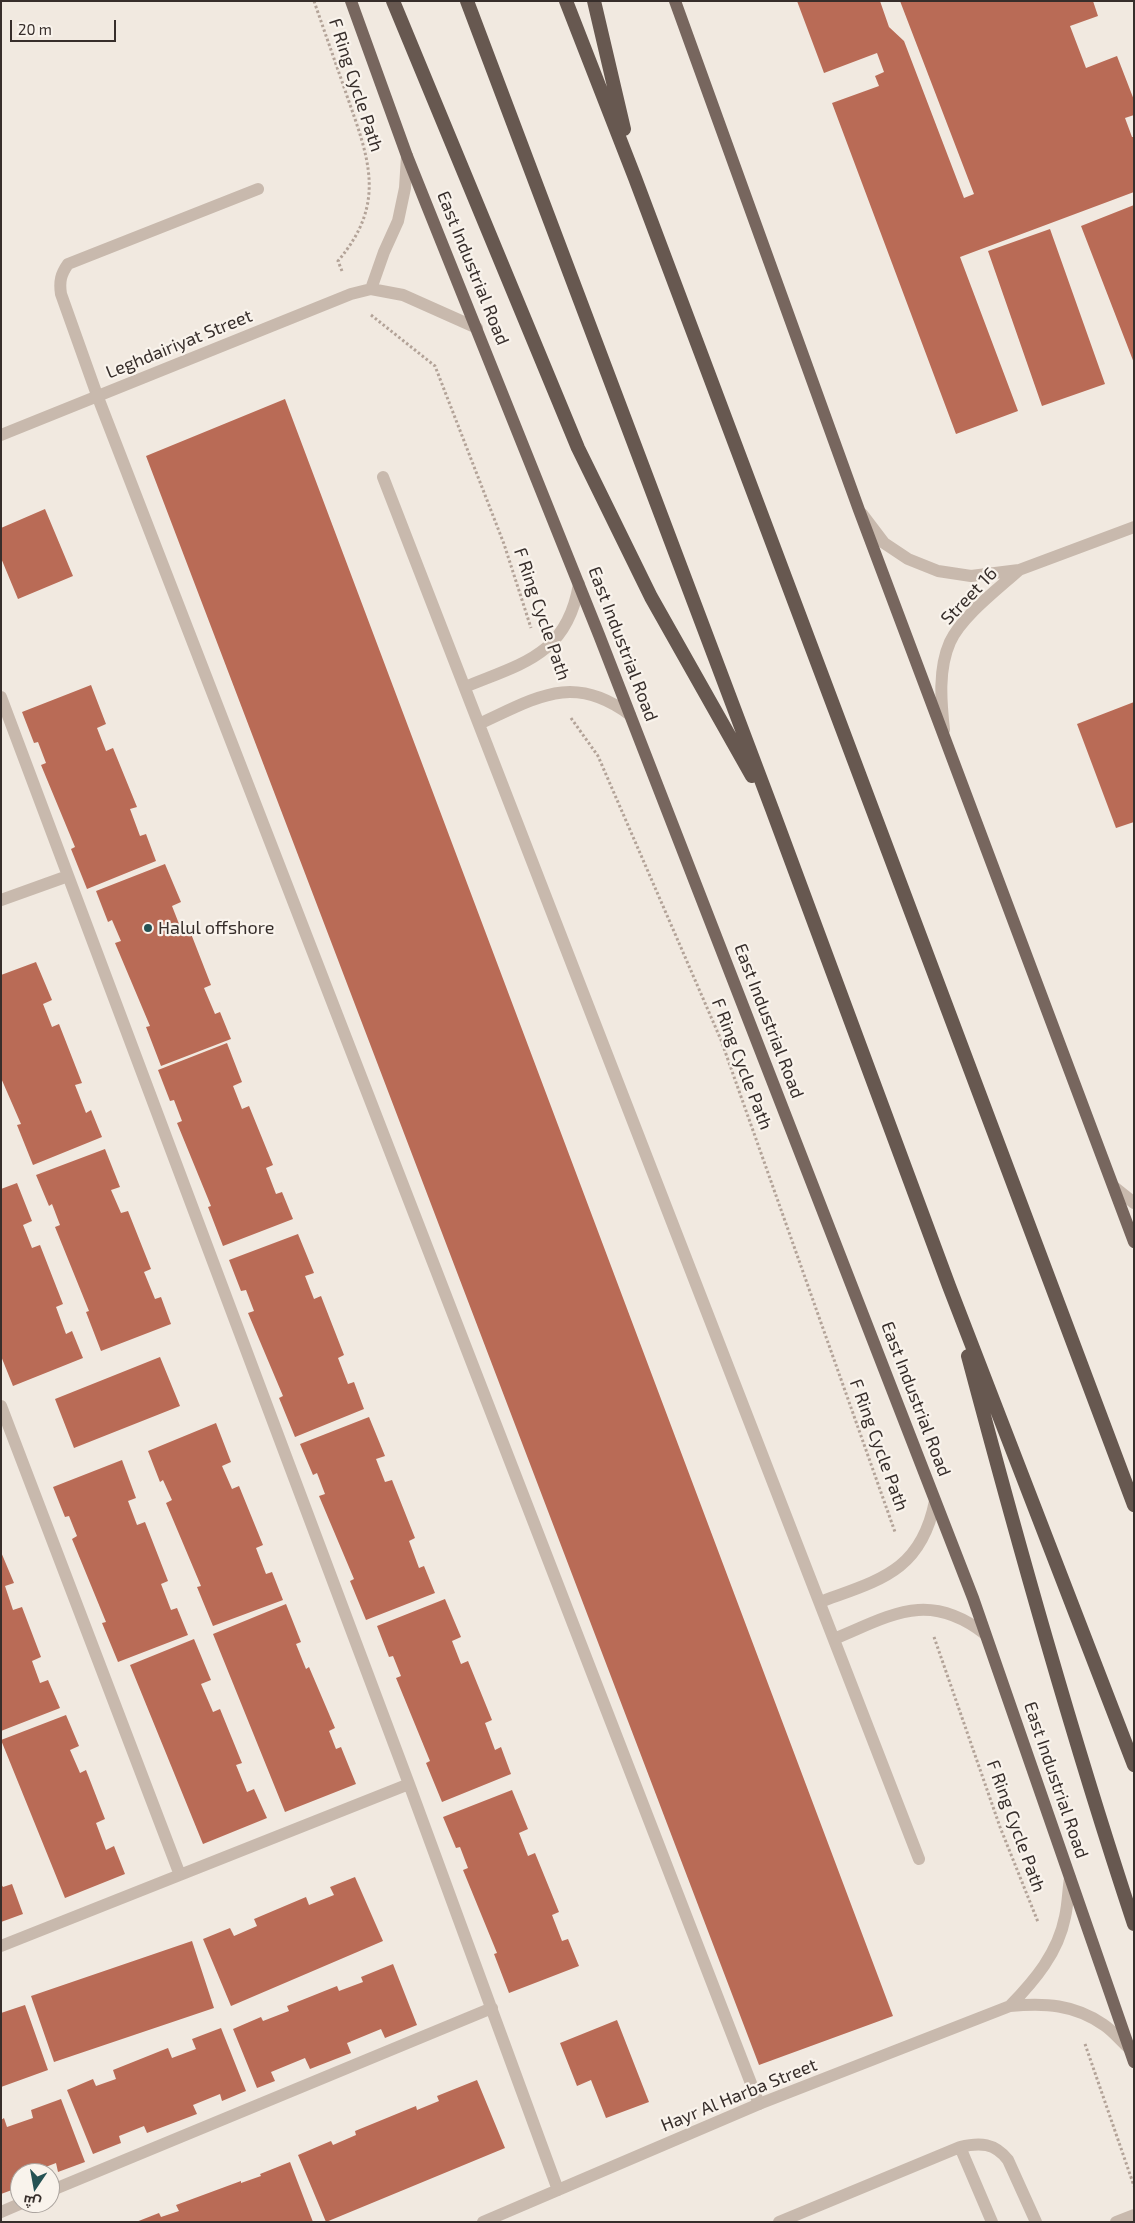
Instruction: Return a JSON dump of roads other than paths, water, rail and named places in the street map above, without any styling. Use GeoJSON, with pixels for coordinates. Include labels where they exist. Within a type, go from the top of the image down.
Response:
{"type":"FeatureCollection","features":[{"type":"Feature","properties":{"kind":"highway"},"geometry":{"type":"LineString","coordinates":[[393,1],[578,448],[651,597],[772,809]]}},
{"type":"Feature","properties":{"kind":"highway"},"geometry":{"type":"LineString","coordinates":[[466,1],[772,809],[949,1286],[1134,1765]]}},
{"type":"Feature","properties":{"kind":"highway"},"geometry":{"type":"LineString","coordinates":[[566,1],[635,178],[1134,1505]]}},
{"type":"Feature","properties":{"kind":"highway"},"geometry":{"type":"LineString","coordinates":[[594,1],[635,178]]}},
{"type":"Feature","properties":{"kind":"highway"},"geometry":{"type":"LineString","coordinates":[[949,1286],[1028,1581],[1108,1847],[1134,1924]]}},
{"type":"Feature","properties":{"kind":"main road","name":"East Industrial Road"},"geometry":{"type":"LineString","coordinates":[[351,1],[407,156],[579,584],[936,1502],[985,1634],[1134,2062]]}},
{"type":"Feature","properties":{"kind":"main road"},"geometry":{"type":"LineString","coordinates":[[675,1],[859,510],[1134,1242]]}},
{"type":"Feature","properties":{"kind":"street"},"geometry":{"type":"LineString","coordinates":[[372,289],[384,252],[398,221],[405,188],[407,156]]}},
{"type":"Feature","properties":{"kind":"street"},"geometry":{"type":"LineString","coordinates":[[258,188],[68,264],[59,284],[61,294],[97,395],[759,2104]]}},
{"type":"Feature","properties":{"kind":"street","name":"Leghdairiyat Street"},"geometry":{"type":"LineString","coordinates":[[1,435],[351,294],[372,289],[403,295],[477,328]]}},
{"type":"Feature","properties":{"kind":"street"},"geometry":{"type":"LineString","coordinates":[[383,477],[919,1859]]}},
{"type":"Feature","properties":{"kind":"street","name":"Street 16"},"geometry":{"type":"LineString","coordinates":[[859,510],[884,543],[908,559],[938,571],[971,576],[1019,570],[1134,527]]}},
{"type":"Feature","properties":{"kind":"street","name":"Street 16"},"geometry":{"type":"LineString","coordinates":[[944,737],[941,682],[950,642],[959,628],[985,600],[1019,570]]}},
{"type":"Feature","properties":{"kind":"street"},"geometry":{"type":"LineString","coordinates":[[464,687],[525,663],[539,654],[563,631],[571,616],[579,584]]}},
{"type":"Feature","properties":{"kind":"street"},"geometry":{"type":"LineString","coordinates":[[479,724],[554,693],[587,693],[603,697],[630,715]]}},
{"type":"Feature","properties":{"kind":"street"},"geometry":{"type":"LineString","coordinates":[[1,697],[409,1784],[558,2190]]}},
{"type":"Feature","properties":{"kind":"street"},"geometry":{"type":"LineString","coordinates":[[1,900],[68,876]]}},
{"type":"Feature","properties":{"kind":"street"},"geometry":{"type":"LineString","coordinates":[[1114,1187],[1134,1203]]}},
{"type":"Feature","properties":{"kind":"street"},"geometry":{"type":"LineString","coordinates":[[1,1406],[180,1875]]}},
{"type":"Feature","properties":{"kind":"street"},"geometry":{"type":"LineString","coordinates":[[820,1602],[879,1580],[894,1572],[906,1560],[926,1533],[936,1502]]}},
{"type":"Feature","properties":{"kind":"street"},"geometry":{"type":"LineString","coordinates":[[834,1640],[892,1615],[908,1610],[925,1609],[957,1616],[985,1634]]}},
{"type":"Feature","properties":{"kind":"street"},"geometry":{"type":"LineString","coordinates":[[1,1946],[409,1784]]}},
{"type":"Feature","properties":{"kind":"street","name":"Hayr Al Harba Street"},"geometry":{"type":"LineString","coordinates":[[1010,2006],[1033,1982],[1051,1956],[1065,1918],[1070,1878]]}},
{"type":"Feature","properties":{"kind":"street","name":"Hayr Al Harba Street"},"geometry":{"type":"LineString","coordinates":[[483,2222],[759,2104],[1010,2006],[1042,2003],[1073,2009],[1104,2025],[1130,2049]]}},
{"type":"Feature","properties":{"kind":"street"},"geometry":{"type":"LineString","coordinates":[[60,2188],[492,2008]]}},
{"type":"Feature","properties":{"kind":"street"},"geometry":{"type":"LineString","coordinates":[[779,2222],[960,2147],[985,2144],[1002,2152],[1008,2160],[1036,2222]]}},
{"type":"Feature","properties":{"kind":"street"},"geometry":{"type":"LineString","coordinates":[[960,2147],[992,2222]]}},
{"type":"Feature","properties":{"kind":"street"},"geometry":{"type":"LineString","coordinates":[[1116,2222],[1134,2215]]}},
{"type":"Feature","properties":{"kind":"place","name":"Halul offshore"},"geometry":{"type":"Point","coordinates":[148,928]}}]}
